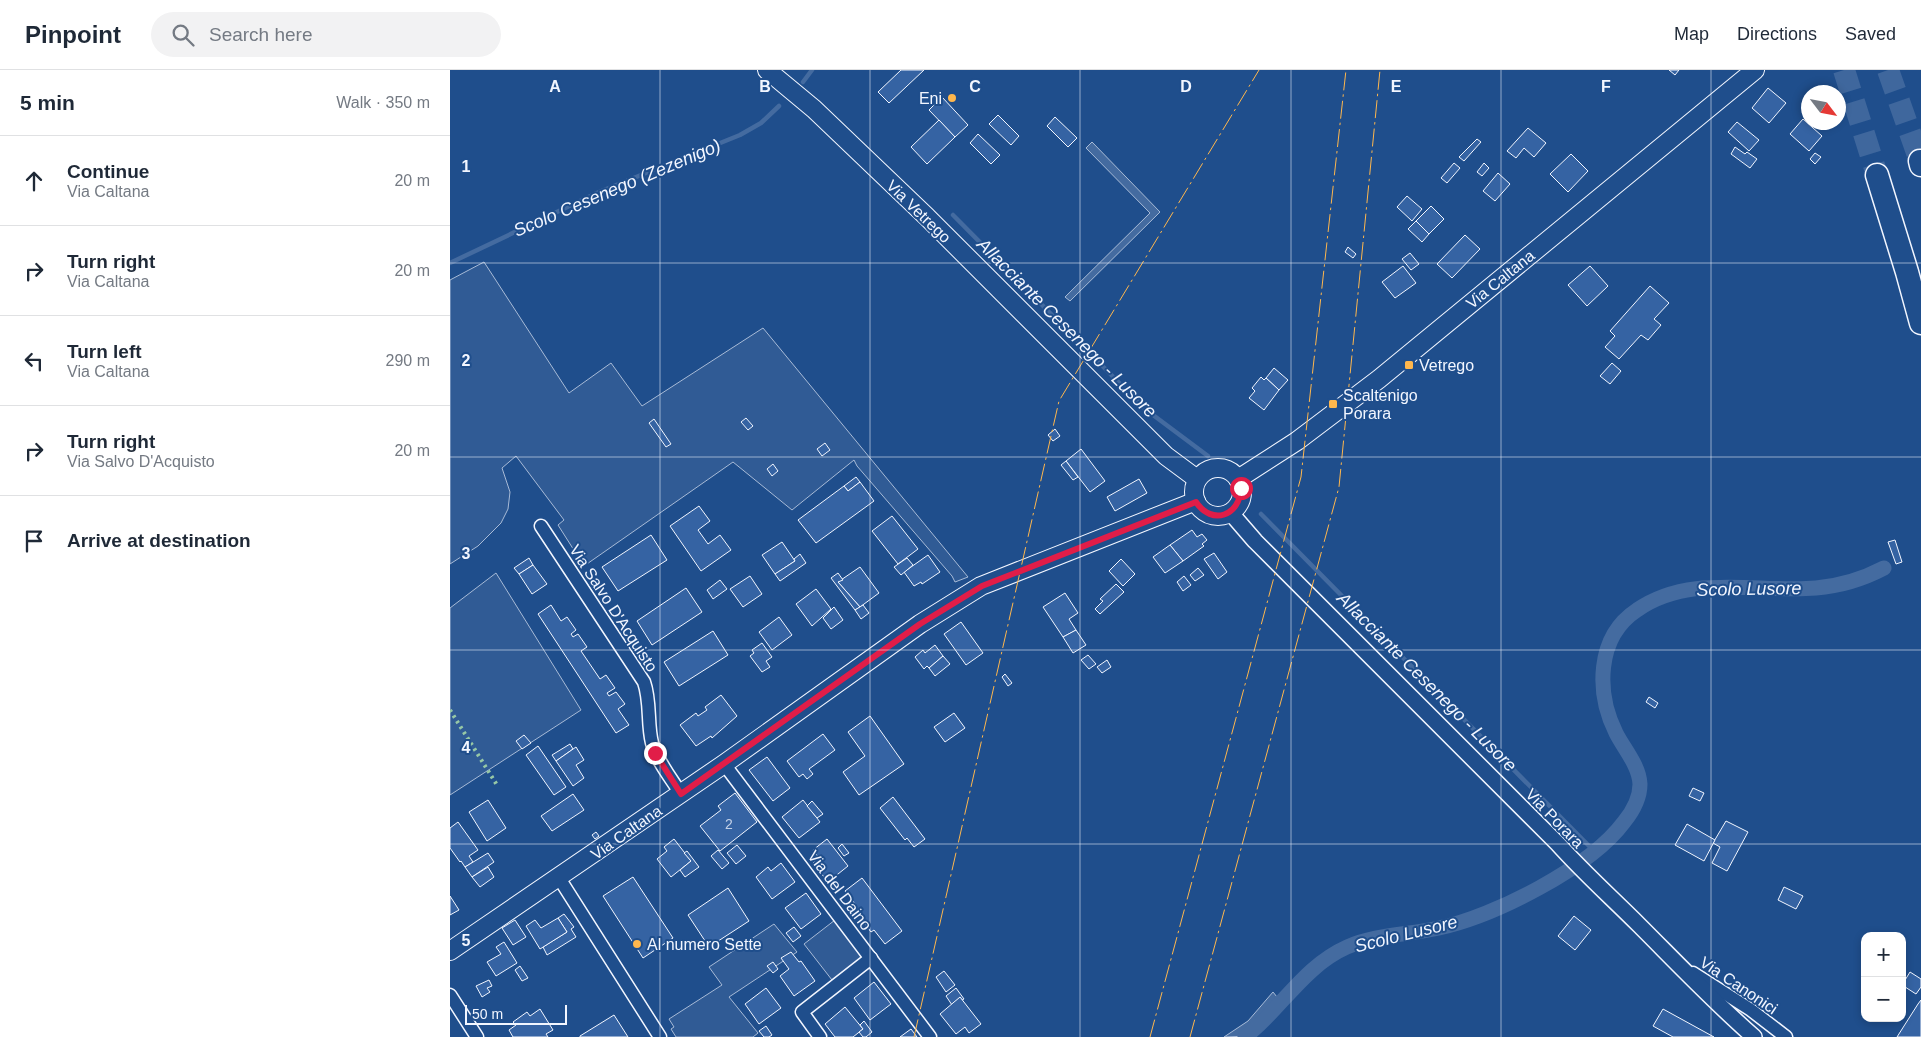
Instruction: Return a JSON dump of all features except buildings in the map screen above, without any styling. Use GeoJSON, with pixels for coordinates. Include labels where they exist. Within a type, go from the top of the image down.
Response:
{"type":"FeatureCollection","features":[{"type":"Feature","properties":{"kind":"highway"},"geometry":{"type":"LineString","coordinates":[[1877,175],[1921,323]]}},
{"type":"Feature","properties":{"kind":"main road","name":"Via Vetrego"},"geometry":{"type":"LineString","coordinates":[[767,70],[814,109],[927,217],[1166,456],[1197,479]]}},
{"type":"Feature","properties":{"kind":"main road","name":"Via Caltana"},"geometry":{"type":"LineString","coordinates":[[1238,479],[1297,441],[1379,379],[1755,70]]}},
{"type":"Feature","properties":{"kind":"main road"},"geometry":{"type":"LineString","coordinates":[[1213,468],[1222,468],[1231,472],[1238,479],[1241,497],[1237,506],[1230,512],[1214,515],[1200,508],[1196,502],[1194,490],[1197,479],[1204,472],[1213,468]]}},
{"type":"Feature","properties":{"kind":"main road","name":"Via Caltana"},"geometry":{"type":"LineString","coordinates":[[450,951],[681,794],[920,624],[982,586],[1196,502]]}},
{"type":"Feature","properties":{"kind":"street","name":"Via Porara"},"geometry":{"type":"LineString","coordinates":[[1230,512],[1255,541],[1558,844],[1585,874],[1749,1034]]}},
{"type":"Feature","properties":{"kind":"street","name":"Via Salvo D'Acquisto"},"geometry":{"type":"LineString","coordinates":[[541,526],[644,682],[647,691],[650,729],[655,753],[681,794]]}},
{"type":"Feature","properties":{"kind":"street","name":"Via del Daino"},"geometry":{"type":"LineString","coordinates":[[724,764],[930,1037]]}},
{"type":"Feature","properties":{"kind":"street"},"geometry":{"type":"LineString","coordinates":[[559,878],[660,1037]]}},
{"type":"Feature","properties":{"kind":"street"},"geometry":{"type":"LineString","coordinates":[[820,1037],[802,1012],[871,958]]}},
{"type":"Feature","properties":{"kind":"street","name":"Via Canonici"},"geometry":{"type":"LineString","coordinates":[[1674,960],[1751,1010],[1786,1037]]}},
{"type":"Feature","properties":{"kind":"street"},"geometry":{"type":"LineString","coordinates":[[450,995],[477,1037]]}},
{"type":"Feature","properties":{"kind":"shaded area"},"geometry":{"type":"Polygon","coordinates":[[[1092,142],[1160,212],[1070,301],[1065,297],[1150,213],[1086,148],[1092,142]]]}},
{"type":"Feature","properties":{"kind":"shaded area"},"geometry":{"type":"Polygon","coordinates":[[[484,262],[569,393],[611,363],[642,406],[763,328],[968,577],[955,582],[952,576],[857,466],[854,460],[792,510],[733,462],[584,566],[558,525],[564,520],[516,456],[502,468],[510,492],[508,509],[501,523],[478,546],[450,564],[450,280],[484,262]]]}},
{"type":"Feature","properties":{"kind":"shaded area"},"geometry":{"type":"Polygon","coordinates":[[[496,573],[581,710],[450,795],[450,608],[496,573]]]}},
{"type":"Feature","properties":{"kind":"shaded area"},"geometry":{"type":"Polygon","coordinates":[[[835,920],[862,958],[832,980],[804,944],[835,920]]]}},
{"type":"Feature","properties":{"kind":"shaded area"},"geometry":{"type":"Polygon","coordinates":[[[774,924],[797,952],[729,997],[758,1033],[753,1037],[676,1037],[671,1029],[674,1027],[669,1019],[722,985],[709,967],[774,924]]]}},
{"type":"Feature","properties":{"kind":"shaded area"},"geometry":{"type":"Polygon","coordinates":[[[1273,992],[1281,1002],[1249,1036],[1224,1037],[1248,1021],[1273,992]]]}},
{"type":"Feature","properties":{"kind":"waterway","name":"Scolo Cesenego (Zezenigo)"},"geometry":{"type":"LineString","coordinates":[[803,82],[812,70]]}},
{"type":"Feature","properties":{"kind":"waterway","name":"Scolo Cesenego (Zezenigo)"},"geometry":{"type":"LineString","coordinates":[[450,263],[599,192],[740,135],[761,123],[779,106]]}},
{"type":"Feature","properties":{"kind":"waterway","name":"Allacciante Cesenego - Lusore"},"geometry":{"type":"LineString","coordinates":[[953,215],[1145,409],[1208,456]]}},
{"type":"Feature","properties":{"kind":"waterway","name":"Allacciante Cesenego - Lusore"},"geometry":{"type":"LineString","coordinates":[[1261,514],[1594,851]]}},
{"type":"Feature","properties":{"kind":"waterway","name":"Scolo Lusore"},"geometry":{"type":"LineString","coordinates":[[1245,1037],[1270,1014],[1305,976],[1332,955],[1358,943],[1381,937],[1439,928],[1486,913],[1539,888],[1565,873],[1609,839],[1633,809],[1639,794],[1640,784],[1637,770],[1609,717],[1603,684],[1604,667],[1607,650],[1614,635],[1624,621],[1637,610],[1657,599],[1701,588],[1816,588],[1834,586],[1884,568]]}},
{"type":"Feature","properties":{"kind":"tunnel"},"geometry":{"type":"LineString","coordinates":[[1844,70],[1877,175]]}},
{"type":"Feature","properties":{"kind":"tunnel"},"geometry":{"type":"LineString","coordinates":[[1888,70],[1920,161]]}},
{"type":"Feature","properties":{"kind":"hedge"},"geometry":{"type":"LineString","coordinates":[[450,710],[497,785]]}},
{"type":"Feature","properties":{"kind":"power"},"geometry":{"type":"LineString","coordinates":[[914,1037],[1059,401],[1259,70]]}},
{"type":"Feature","properties":{"kind":"power"},"geometry":{"type":"LineString","coordinates":[[1150,1037],[1301,477],[1346,70]]}},
{"type":"Feature","properties":{"kind":"power"},"geometry":{"type":"LineString","coordinates":[[1190,1037],[1339,487],[1380,70]]}},
{"type":"Feature","properties":{"kind":"place","name":"Eni"},"geometry":{"type":"Point","coordinates":[952,98]}},
{"type":"Feature","properties":{"kind":"place","name":"Vetrego"},"geometry":{"type":"Point","coordinates":[1409,365]}},
{"type":"Feature","properties":{"kind":"place","name":"Scaltenigo Porara"},"geometry":{"type":"Point","coordinates":[1333,404]}},
{"type":"Feature","properties":{"kind":"place","name":"Al numero Sette"},"geometry":{"type":"Point","coordinates":[637,944]}},
{"type":"Feature","properties":{"kind":"route"},"geometry":{"type":"LineString","coordinates":[[655,753],[681,794],[920,624],[982,586],[1196,502],[1207,513],[1222,515],[1230,512],[1237,506],[1241,497],[1241,488]]}}]}
